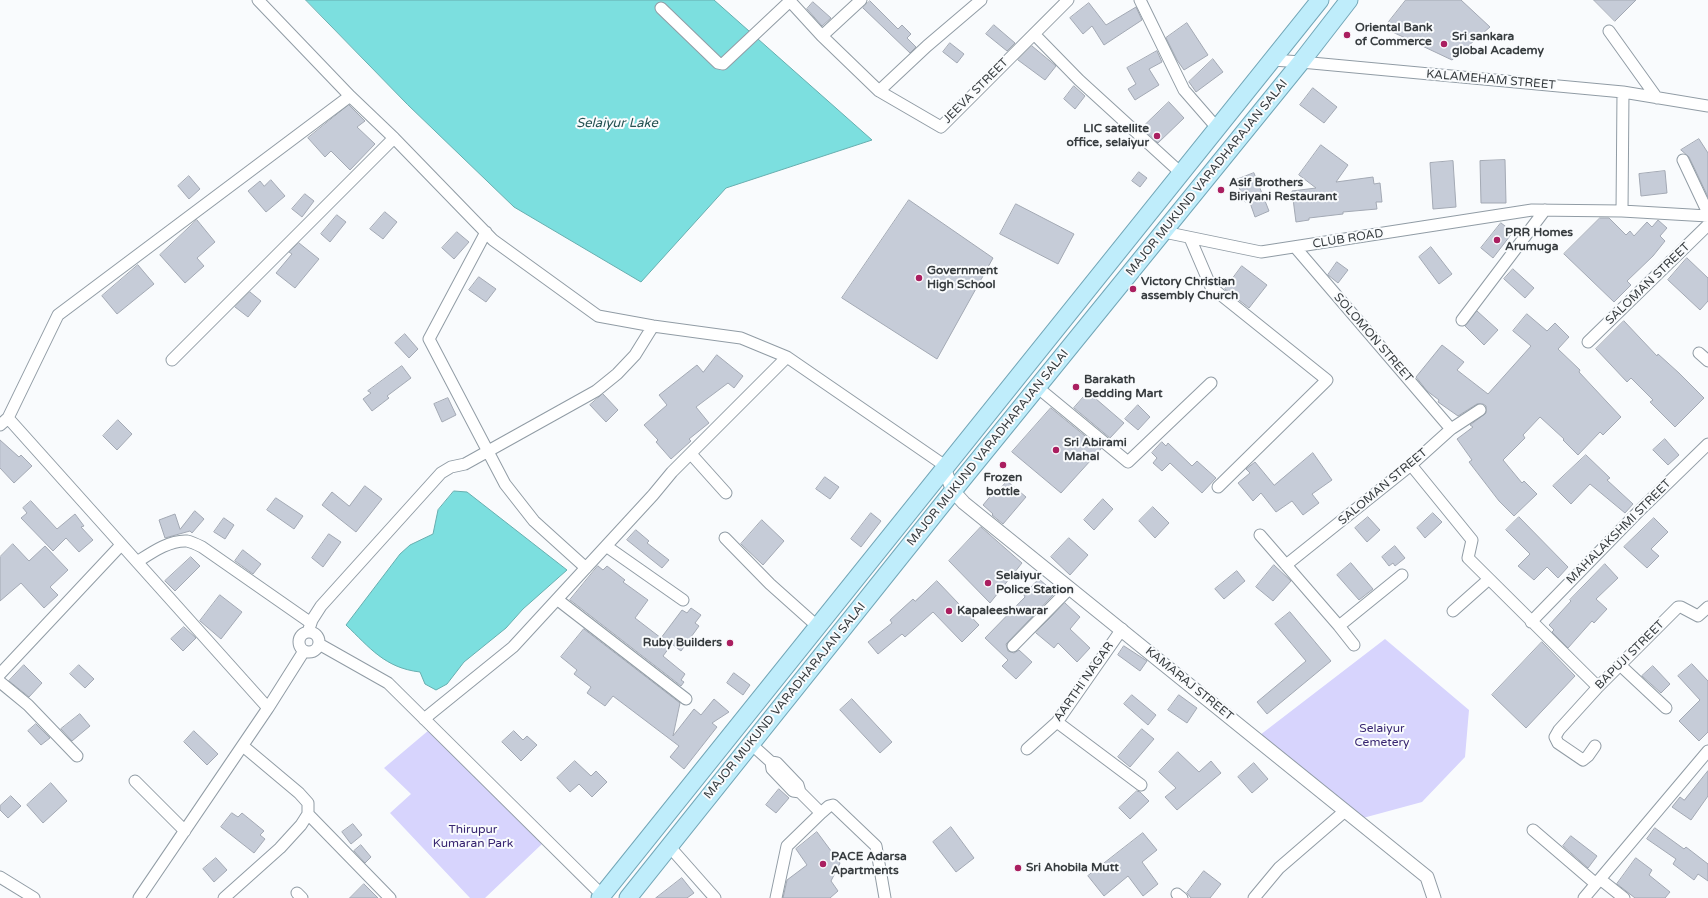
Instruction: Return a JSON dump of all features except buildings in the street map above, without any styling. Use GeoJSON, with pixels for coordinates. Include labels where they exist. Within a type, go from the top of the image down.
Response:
{"type":"FeatureCollection","features":[{"type":"Feature","properties":{"kind":"main road","name":"MAJOR MUKUND VARADHARAJAN SALAI"},"geometry":{"type":"LineString","coordinates":[[601,896],[1182,174],[1320,0]]}},
{"type":"Feature","properties":{"kind":"main road","name":"MAJOR MUKUND VARADHARAJAN SALAI"},"geometry":{"type":"LineString","coordinates":[[628,898],[953,491],[1302,62],[1349,0]]}},
{"type":"Feature","properties":{"kind":"street"},"geometry":{"type":"LineString","coordinates":[[258,0],[350,96],[394,138],[493,240],[598,316],[741,338],[787,357],[941,463],[944,468]]}},
{"type":"Feature","properties":{"kind":"street"},"geometry":{"type":"LineString","coordinates":[[661,8],[718,63],[722,64],[790,0]]}},
{"type":"Feature","properties":{"kind":"street","name":"JEEVA STREET"},"geometry":{"type":"LineString","coordinates":[[790,0],[822,36],[878,91],[941,127],[1068,0]]}},
{"type":"Feature","properties":{"kind":"street"},"geometry":{"type":"LineString","coordinates":[[822,36],[861,0]]}},
{"type":"Feature","properties":{"kind":"street"},"geometry":{"type":"LineString","coordinates":[[878,91],[927,46],[981,0]]}},
{"type":"Feature","properties":{"kind":"street"},"geometry":{"type":"LineString","coordinates":[[1140,0],[1184,90],[1218,129]]}},
{"type":"Feature","properties":{"kind":"street"},"geometry":{"type":"LineString","coordinates":[[1609,31],[1657,98]]}},
{"type":"Feature","properties":{"kind":"street"},"geometry":{"type":"LineString","coordinates":[[1034,34],[1074,76],[1182,174]]}},
{"type":"Feature","properties":{"kind":"street","name":"KALAMEHAM STREET"},"geometry":{"type":"LineString","coordinates":[[1273,60],[1623,92],[1708,106]]}},
{"type":"Feature","properties":{"kind":"street"},"geometry":{"type":"LineString","coordinates":[[1622,211],[1623,92]]}},
{"type":"Feature","properties":{"kind":"street"},"geometry":{"type":"LineString","coordinates":[[268,708],[137,562],[4,422],[58,316],[350,96]]}},
{"type":"Feature","properties":{"kind":"street"},"geometry":{"type":"LineString","coordinates":[[172,360],[394,138]]}},
{"type":"Feature","properties":{"kind":"street"},"geometry":{"type":"LineString","coordinates":[[1683,160],[1708,214]]}},
{"type":"Feature","properties":{"kind":"street","name":"CLUB ROAD"},"geometry":{"type":"LineString","coordinates":[[1164,232],[1261,252],[1532,210],[1708,214]]}},
{"type":"Feature","properties":{"kind":"street"},"geometry":{"type":"LineString","coordinates":[[1462,320],[1545,210]]}},
{"type":"Feature","properties":{"kind":"street","name":"SALOMAN STREET"},"geometry":{"type":"LineString","coordinates":[[1588,342],[1708,225]]}},
{"type":"Feature","properties":{"kind":"street"},"geometry":{"type":"LineString","coordinates":[[486,232],[429,339],[505,484],[534,521],[586,568]]}},
{"type":"Feature","properties":{"kind":"street"},"geometry":{"type":"LineString","coordinates":[[1190,238],[1211,287],[1327,380],[1218,487]]}},
{"type":"Feature","properties":{"kind":"street","name":"SOLOMON STREET"},"geometry":{"type":"LineString","coordinates":[[1295,247],[1451,429]]}},
{"type":"Feature","properties":{"kind":"street"},"geometry":{"type":"LineString","coordinates":[[319,644],[313,652],[304,651],[300,646],[300,639],[310,627],[321,606],[441,473],[451,467],[465,464],[488,452],[596,391],[617,374],[635,355],[656,326]]}},
{"type":"Feature","properties":{"kind":"street"},"geometry":{"type":"LineString","coordinates":[[1699,353],[1708,361]]}},
{"type":"Feature","properties":{"kind":"street"},"geometry":{"type":"LineString","coordinates":[[424,719],[512,647],[558,600],[672,472],[787,357]]}},
{"type":"Feature","properties":{"kind":"street"},"geometry":{"type":"LineString","coordinates":[[1037,387],[1128,462],[1211,383]]}},
{"type":"Feature","properties":{"kind":"street","name":"SALOMAN STREET"},"geometry":{"type":"LineString","coordinates":[[1286,565],[1411,465],[1451,429],[1480,410]]}},
{"type":"Feature","properties":{"kind":"street","name":"MAHALAKSHMI STREET"},"geometry":{"type":"LineString","coordinates":[[1531,622],[1640,510],[1708,444]]}},
{"type":"Feature","properties":{"kind":"street"},"geometry":{"type":"LineString","coordinates":[[691,454],[726,493]]}},
{"type":"Feature","properties":{"kind":"street"},"geometry":{"type":"LineString","coordinates":[[1411,465],[1472,540],[1468,558],[1598,687]]}},
{"type":"Feature","properties":{"kind":"street","name":"KAMARAJ STREET"},"geometry":{"type":"LineString","coordinates":[[944,468],[953,491],[964,503],[1122,629],[1427,877],[1434,898]]}},
{"type":"Feature","properties":{"kind":"street"},"geometry":{"type":"LineString","coordinates":[[1260,535],[1354,645]]}},
{"type":"Feature","properties":{"kind":"street"},"geometry":{"type":"LineString","coordinates":[[725,538],[770,584],[817,626]]}},
{"type":"Feature","properties":{"kind":"street"},"geometry":{"type":"LineString","coordinates":[[137,562],[161,547],[179,542],[188,541],[202,547],[310,627],[317,635],[319,644],[388,683],[601,896]]}},
{"type":"Feature","properties":{"kind":"street"},"geometry":{"type":"LineString","coordinates":[[0,674],[121,545]]}},
{"type":"Feature","properties":{"kind":"street"},"geometry":{"type":"LineString","coordinates":[[606,546],[683,600]]}},
{"type":"Feature","properties":{"kind":"street"},"geometry":{"type":"LineString","coordinates":[[1339,626],[1402,575]]}},
{"type":"Feature","properties":{"kind":"street"},"geometry":{"type":"LineString","coordinates":[[1453,610],[1489,579]]}},
{"type":"Feature","properties":{"kind":"street"},"geometry":{"type":"LineString","coordinates":[[1013,646],[1070,588]]}},
{"type":"Feature","properties":{"kind":"street"},"geometry":{"type":"LineString","coordinates":[[558,600],[686,699]]}},
{"type":"Feature","properties":{"kind":"street","name":"BAPUJI STREET"},"geometry":{"type":"LineString","coordinates":[[1595,746],[1585,758],[1580,759],[1556,740],[1555,737],[1559,730],[1598,687],[1678,608],[1681,607],[1698,616],[1708,607]]}},
{"type":"Feature","properties":{"kind":"street","name":"AARTHI NAGAR"},"geometry":{"type":"LineString","coordinates":[[1027,749],[1057,722],[1122,629]]}},
{"type":"Feature","properties":{"kind":"street"},"geometry":{"type":"LineString","coordinates":[[139,898],[243,746],[304,651]]}},
{"type":"Feature","properties":{"kind":"street"},"geometry":{"type":"LineString","coordinates":[[1620,665],[1666,708]]}},
{"type":"Feature","properties":{"kind":"street"},"geometry":{"type":"LineString","coordinates":[[0,682],[28,706],[77,756]]}},
{"type":"Feature","properties":{"kind":"street"},"geometry":{"type":"LineString","coordinates":[[1057,722],[1141,786]]}},
{"type":"Feature","properties":{"kind":"street"},"geometry":{"type":"LineString","coordinates":[[751,744],[771,762],[772,770],[793,791],[800,792],[821,814]]}},
{"type":"Feature","properties":{"kind":"street"},"geometry":{"type":"LineString","coordinates":[[224,898],[280,848],[301,825],[308,814],[308,803],[298,792],[243,746]]}},
{"type":"Feature","properties":{"kind":"street"},"geometry":{"type":"LineString","coordinates":[[1584,898],[1708,751]]}},
{"type":"Feature","properties":{"kind":"street"},"geometry":{"type":"LineString","coordinates":[[135,781],[185,831]]}},
{"type":"Feature","properties":{"kind":"street"},"geometry":{"type":"LineString","coordinates":[[776,898],[787,846],[829,806],[834,805],[876,846],[885,898]]}},
{"type":"Feature","properties":{"kind":"street"},"geometry":{"type":"LineString","coordinates":[[1254,898],[1280,868],[1345,811]]}},
{"type":"Feature","properties":{"kind":"street"},"geometry":{"type":"LineString","coordinates":[[308,814],[390,898]]}},
{"type":"Feature","properties":{"kind":"street"},"geometry":{"type":"LineString","coordinates":[[1533,830],[1598,881],[1624,898]]}},
{"type":"Feature","properties":{"kind":"street"},"geometry":{"type":"LineString","coordinates":[[669,846],[715,898]]}},
{"type":"Feature","properties":{"kind":"street"},"geometry":{"type":"LineString","coordinates":[[0,877],[34,898]]}},
{"type":"Feature","properties":{"kind":"green space","name":"Selaiyur Cemetery"},"geometry":{"type":"Polygon","coordinates":[[[1385,639],[1469,710],[1465,757],[1422,802],[1363,818],[1260,735],[1385,639]]]}},
{"type":"Feature","properties":{"kind":"green space","name":"Thirupur Kumaran Park"},"geometry":{"type":"Polygon","coordinates":[[[429,730],[542,844],[485,898],[470,898],[390,813],[411,794],[384,768],[429,730]]]}},
{"type":"Feature","properties":{"kind":"water","name":"Selaiyur Lake"},"geometry":{"type":"Polygon","coordinates":[[[306,0],[714,0],[872,140],[726,188],[641,282],[514,207],[408,105],[306,0]]]}},
{"type":"Feature","properties":{"kind":"water"},"geometry":{"type":"Polygon","coordinates":[[[454,491],[467,492],[567,570],[523,609],[506,628],[464,662],[447,684],[436,690],[425,684],[420,672],[397,666],[379,656],[346,625],[400,554],[410,545],[433,534],[438,510],[454,491]]]}},
{"type":"Feature","properties":{"kind":"place","name":"Oriental Bank of Commerce"},"geometry":{"type":"Point","coordinates":[1347,35]}},
{"type":"Feature","properties":{"kind":"place","name":"Sri sankara global Academy"},"geometry":{"type":"Point","coordinates":[1444,44]}},
{"type":"Feature","properties":{"kind":"place","name":"LIC satellite office, selaiyur"},"geometry":{"type":"Point","coordinates":[1157,136]}},
{"type":"Feature","properties":{"kind":"place","name":"Asif Brothers Biriyani Restaurant"},"geometry":{"type":"Point","coordinates":[1221,190]}},
{"type":"Feature","properties":{"kind":"place","name":"PRR Homes Arumuga"},"geometry":{"type":"Point","coordinates":[1497,240]}},
{"type":"Feature","properties":{"kind":"place","name":"Government High School"},"geometry":{"type":"Point","coordinates":[919,278]}},
{"type":"Feature","properties":{"kind":"place","name":"Victory Christian assembly Church"},"geometry":{"type":"Point","coordinates":[1133,289]}},
{"type":"Feature","properties":{"kind":"place","name":"Barakath Bedding Mart"},"geometry":{"type":"Point","coordinates":[1076,387]}},
{"type":"Feature","properties":{"kind":"place","name":"Sri Abirami Mahal"},"geometry":{"type":"Point","coordinates":[1056,450]}},
{"type":"Feature","properties":{"kind":"place","name":"Frozen bottle"},"geometry":{"type":"Point","coordinates":[1003,465]}},
{"type":"Feature","properties":{"kind":"place","name":"Selaiyur Police Station"},"geometry":{"type":"Point","coordinates":[988,583]}},
{"type":"Feature","properties":{"kind":"place","name":"Kapaleeshwarar"},"geometry":{"type":"Point","coordinates":[949,611]}},
{"type":"Feature","properties":{"kind":"place","name":"Ruby Builders"},"geometry":{"type":"Point","coordinates":[730,643]}},
{"type":"Feature","properties":{"kind":"place","name":"PACE Adarsa Apartments"},"geometry":{"type":"Point","coordinates":[823,864]}},
{"type":"Feature","properties":{"kind":"place","name":"Sri Ahobila Mutt"},"geometry":{"type":"Point","coordinates":[1018,868]}}]}
